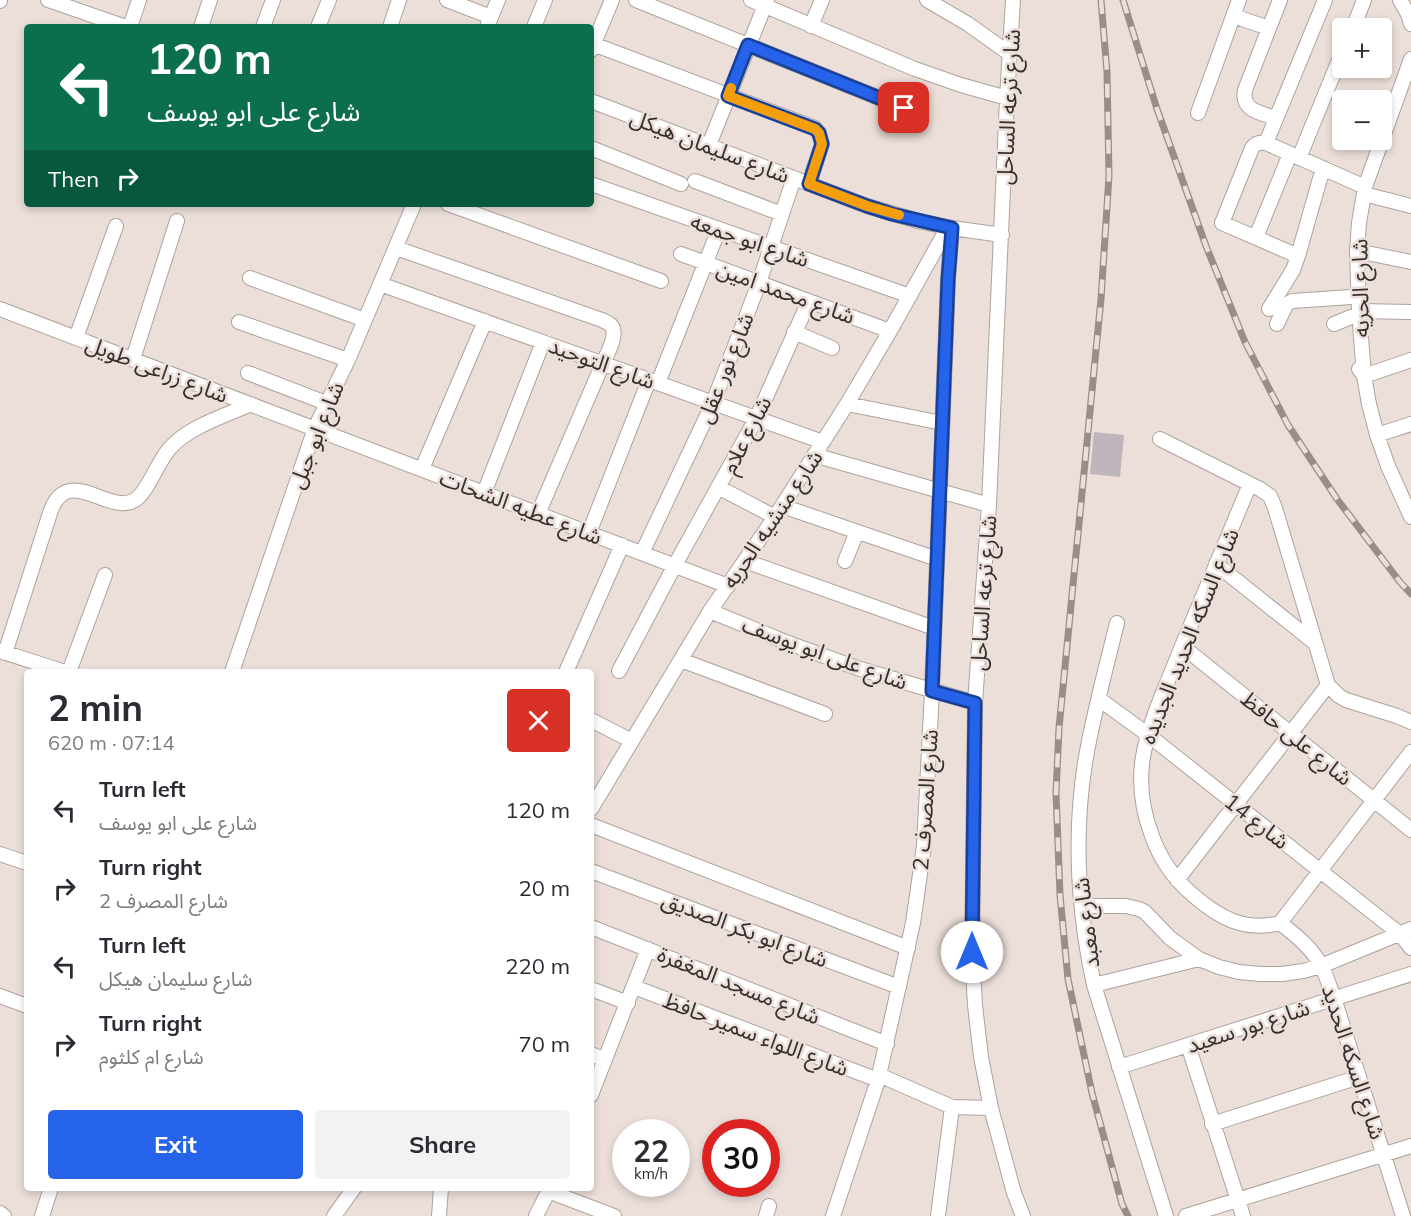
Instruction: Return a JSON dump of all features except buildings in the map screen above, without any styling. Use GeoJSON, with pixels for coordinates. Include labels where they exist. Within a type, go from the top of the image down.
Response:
{"type":"FeatureCollection","features":[{"type":"Feature","properties":{"kind":"street"},"geometry":{"type":"LineString","coordinates":[[48,0],[72,4],[121,24]]}},
{"type":"Feature","properties":{"kind":"street"},"geometry":{"type":"LineString","coordinates":[[129,24],[139,0]]}},
{"type":"Feature","properties":{"kind":"street"},"geometry":{"type":"LineString","coordinates":[[202,24],[210,0]]}},
{"type":"Feature","properties":{"kind":"street"},"geometry":{"type":"LineString","coordinates":[[264,24],[273,0]]}},
{"type":"Feature","properties":{"kind":"street"},"geometry":{"type":"LineString","coordinates":[[319,24],[329,0]]}},
{"type":"Feature","properties":{"kind":"street"},"geometry":{"type":"LineString","coordinates":[[391,24],[399,0]]}},
{"type":"Feature","properties":{"kind":"street"},"geometry":{"type":"LineString","coordinates":[[447,0],[489,22],[498,0]]}},
{"type":"Feature","properties":{"kind":"street"},"geometry":{"type":"LineString","coordinates":[[535,24],[545,0]]}},
{"type":"Feature","properties":{"kind":"street"},"geometry":{"type":"LineString","coordinates":[[594,42],[612,0]]}},
{"type":"Feature","properties":{"kind":"street"},"geometry":{"type":"LineString","coordinates":[[636,0],[904,108]]}},
{"type":"Feature","properties":{"kind":"street"},"geometry":{"type":"LineString","coordinates":[[751,0],[765,3],[811,26],[915,69],[1007,98]]}},
{"type":"Feature","properties":{"kind":"street"},"geometry":{"type":"LineString","coordinates":[[811,26],[822,0]]}},
{"type":"Feature","properties":{"kind":"street"},"geometry":{"type":"LineString","coordinates":[[927,0],[944,5],[1010,54]]}},
{"type":"Feature","properties":{"kind":"street","name":"شارع ترعه الساحل"},"geometry":{"type":"LineString","coordinates":[[1013,0],[990,505],[975,703],[972,952],[981,1057],[991,1108],[1014,1193],[1023,1216]]}},
{"type":"Feature","properties":{"kind":"street"},"geometry":{"type":"LineString","coordinates":[[1198,113],[1239,0]]}},
{"type":"Feature","properties":{"kind":"street"},"geometry":{"type":"LineString","coordinates":[[1276,118],[1251,109],[1244,97],[1280,0]]}},
{"type":"Feature","properties":{"kind":"street"},"geometry":{"type":"LineString","coordinates":[[1266,143],[1325,0]]}},
{"type":"Feature","properties":{"kind":"street"},"geometry":{"type":"LineString","coordinates":[[1357,18],[1364,0]]}},
{"type":"Feature","properties":{"kind":"street"},"geometry":{"type":"LineString","coordinates":[[1400,0],[1410,17]]}},
{"type":"Feature","properties":{"kind":"street"},"geometry":{"type":"LineString","coordinates":[[709,146],[765,3]]}},
{"type":"Feature","properties":{"kind":"street"},"geometry":{"type":"LineString","coordinates":[[1233,16],[1269,28]]}},
{"type":"Feature","properties":{"kind":"street"},"geometry":{"type":"LineString","coordinates":[[594,48],[815,129],[819,133],[822,144],[809,184]]}},
{"type":"Feature","properties":{"kind":"street","name":"شارع الحريه"},"geometry":{"type":"LineString","coordinates":[[1411,59],[1365,190],[1359,223],[1355,314],[1364,376],[1377,435],[1388,466],[1406,494],[1411,517]]}},
{"type":"Feature","properties":{"kind":"street"},"geometry":{"type":"LineString","coordinates":[[1256,237],[1332,75]]}},
{"type":"Feature","properties":{"kind":"street","name":"شارع سليمان هيكل"},"geometry":{"type":"LineString","coordinates":[[594,102],[867,206],[950,228],[1002,235]]}},
{"type":"Feature","properties":{"kind":"street"},"geometry":{"type":"LineString","coordinates":[[1299,256],[1222,223],[1255,144],[1266,143],[1323,168],[1365,190],[1411,206]]}},
{"type":"Feature","properties":{"kind":"street"},"geometry":{"type":"LineString","coordinates":[[594,149],[681,184]]}},
{"type":"Feature","properties":{"kind":"street"},"geometry":{"type":"LineString","coordinates":[[1269,309],[1299,256],[1323,168]]}},
{"type":"Feature","properties":{"kind":"street","name":"شارع نور عقل"},"geometry":{"type":"LineString","coordinates":[[642,553],[713,403],[759,283],[794,178]]}},
{"type":"Feature","properties":{"kind":"street"},"geometry":{"type":"LineString","coordinates":[[695,181],[782,214]]}},
{"type":"Feature","properties":{"kind":"street","name":"شارع ابو جمعه"},"geometry":{"type":"LineString","coordinates":[[594,185],[910,296]]}},
{"type":"Feature","properties":{"kind":"street","name":"شارع ابو جبل"},"geometry":{"type":"LineString","coordinates":[[233,669],[315,428],[348,360],[413,207]]}},
{"type":"Feature","properties":{"kind":"street"},"geometry":{"type":"LineString","coordinates":[[456,207],[661,281]]}},
{"type":"Feature","properties":{"kind":"street"},"geometry":{"type":"LineString","coordinates":[[133,359],[177,221]]}},
{"type":"Feature","properties":{"kind":"street"},"geometry":{"type":"LineString","coordinates":[[76,338],[116,226]]}},
{"type":"Feature","properties":{"kind":"street","name":"شارع منشيه الحريه"},"geometry":{"type":"LineString","coordinates":[[594,804],[710,611],[778,512],[847,404],[950,228]]}},
{"type":"Feature","properties":{"kind":"street","name":"شارع المصرف 2"},"geometry":{"type":"LineString","coordinates":[[833,1216],[879,1078],[918,897],[924,846],[932,691],[950,228]]}},
{"type":"Feature","properties":{"kind":"street"},"geometry":{"type":"LineString","coordinates":[[589,533],[720,230]]}},
{"type":"Feature","properties":{"kind":"street"},"geometry":{"type":"LineString","coordinates":[[396,248],[591,316],[610,324],[613,329],[613,338],[603,363],[538,514]]}},
{"type":"Feature","properties":{"kind":"street"},"geometry":{"type":"LineString","coordinates":[[1357,251],[1411,262]]}},
{"type":"Feature","properties":{"kind":"street","name":"شارع محمد امين"},"geometry":{"type":"LineString","coordinates":[[681,254],[890,331]]}},
{"type":"Feature","properties":{"kind":"street"},"geometry":{"type":"LineString","coordinates":[[250,278],[365,320]]}},
{"type":"Feature","properties":{"kind":"street"},"geometry":{"type":"LineString","coordinates":[[1355,314],[1351,297],[1357,283]]}},
{"type":"Feature","properties":{"kind":"street","name":"شارع التوحيد"},"geometry":{"type":"LineString","coordinates":[[380,284],[823,442]]}},
{"type":"Feature","properties":{"kind":"street"},"geometry":{"type":"LineString","coordinates":[[1277,324],[1286,305],[1292,301],[1351,297]]}},
{"type":"Feature","properties":{"kind":"street","name":"شارع علام"},"geometry":{"type":"LineString","coordinates":[[619,671],[757,417],[809,301]]}},
{"type":"Feature","properties":{"kind":"street"},"geometry":{"type":"LineString","coordinates":[[0,324],[2,310]]}},
{"type":"Feature","properties":{"kind":"street","name":"شارع زراعى طويل"},"geometry":{"type":"LineString","coordinates":[[2,310],[315,428]]}},
{"type":"Feature","properties":{"kind":"street"},"geometry":{"type":"LineString","coordinates":[[1334,324],[1355,314],[1411,312]]}},
{"type":"Feature","properties":{"kind":"street"},"geometry":{"type":"LineString","coordinates":[[422,470],[485,321]]}},
{"type":"Feature","properties":{"kind":"street"},"geometry":{"type":"LineString","coordinates":[[239,322],[348,360]]}},
{"type":"Feature","properties":{"kind":"street"},"geometry":{"type":"LineString","coordinates":[[794,332],[832,348]]}},
{"type":"Feature","properties":{"kind":"street"},"geometry":{"type":"LineString","coordinates":[[484,493],[543,342]]}},
{"type":"Feature","properties":{"kind":"street"},"geometry":{"type":"LineString","coordinates":[[1364,376],[1411,360]]}},
{"type":"Feature","properties":{"kind":"street"},"geometry":{"type":"LineString","coordinates":[[248,374],[326,403]]}},
{"type":"Feature","properties":{"kind":"street"},"geometry":{"type":"LineString","coordinates":[[57,669],[3,652],[51,510],[58,498],[65,493],[81,491],[125,504],[134,501],[141,495],[163,456],[180,438],[190,431],[251,404]]}},
{"type":"Feature","properties":{"kind":"street"},"geometry":{"type":"LineString","coordinates":[[847,404],[942,423]]}},
{"type":"Feature","properties":{"kind":"street"},"geometry":{"type":"LineString","coordinates":[[1377,435],[1411,424]]}},
{"type":"Feature","properties":{"kind":"street","name":"شارع عطيه الشحات"},"geometry":{"type":"LineString","coordinates":[[315,428],[728,586]]}},
{"type":"Feature","properties":{"kind":"street"},"geometry":{"type":"LineString","coordinates":[[1160,439],[1266,492],[1274,502],[1328,685],[1339,696],[1411,722]]}},
{"type":"Feature","properties":{"kind":"street"},"geometry":{"type":"LineString","coordinates":[[814,455],[990,505]]}},
{"type":"Feature","properties":{"kind":"street","name":"شارع السكه الحديد الجديده"},"geometry":{"type":"LineString","coordinates":[[1250,484],[1147,734],[1142,757],[1141,781],[1148,825],[1165,863],[1177,880],[1201,902],[1228,919],[1254,926],[1280,923]]}},
{"type":"Feature","properties":{"kind":"street"},"geometry":{"type":"LineString","coordinates":[[718,487],[778,512],[857,532],[937,559]]}},
{"type":"Feature","properties":{"kind":"street"},"geometry":{"type":"LineString","coordinates":[[845,561],[857,532]]}},
{"type":"Feature","properties":{"kind":"street"},"geometry":{"type":"LineString","coordinates":[[567,669],[622,546]]}},
{"type":"Feature","properties":{"kind":"street"},"geometry":{"type":"LineString","coordinates":[[745,561],[934,628]]}},
{"type":"Feature","properties":{"kind":"street"},"geometry":{"type":"LineString","coordinates":[[1216,564],[1315,643]]}},
{"type":"Feature","properties":{"kind":"street"},"geometry":{"type":"LineString","coordinates":[[68,669],[105,575]]}},
{"type":"Feature","properties":{"kind":"street","name":"شارع على ابو يوسف"},"geometry":{"type":"LineString","coordinates":[[710,611],[836,660],[975,703]]}},
{"type":"Feature","properties":{"kind":"street","name":"شارع معبد"},"geometry":{"type":"LineString","coordinates":[[1117,624],[1086,758],[1080,807],[1079,847],[1082,906],[1094,985],[1166,1216]]}},
{"type":"Feature","properties":{"kind":"street","name":"شارع على حافظ"},"geometry":{"type":"LineString","coordinates":[[1182,646],[1411,830]]}},
{"type":"Feature","properties":{"kind":"street"},"geometry":{"type":"LineString","coordinates":[[681,660],[825,714]]}},
{"type":"Feature","properties":{"kind":"street"},"geometry":{"type":"LineString","coordinates":[[1177,880],[1328,685]]}},
{"type":"Feature","properties":{"kind":"street","name":"شارع 14"},"geometry":{"type":"LineString","coordinates":[[1099,699],[1320,870],[1406,931],[1411,948]]}},
{"type":"Feature","properties":{"kind":"street"},"geometry":{"type":"LineString","coordinates":[[594,722],[632,741]]}},
{"type":"Feature","properties":{"kind":"street"},"geometry":{"type":"LineString","coordinates":[[1280,923],[1411,752]]}},
{"type":"Feature","properties":{"kind":"street"},"geometry":{"type":"LineString","coordinates":[[594,826],[908,948]]}},
{"type":"Feature","properties":{"kind":"street"},"geometry":{"type":"LineString","coordinates":[[0,854],[24,862]]}},
{"type":"Feature","properties":{"kind":"street","name":"شارع ابو بكر الصديق"},"geometry":{"type":"LineString","coordinates":[[594,873],[900,987]]}},
{"type":"Feature","properties":{"kind":"street"},"geometry":{"type":"LineString","coordinates":[[1082,906],[1126,906],[1139,909],[1145,912],[1170,938],[1199,959],[1239,972],[1260,974],[1282,974],[1321,966],[1406,931]]}},
{"type":"Feature","properties":{"kind":"street","name":"شارع السكه الحديد"},"geometry":{"type":"LineString","coordinates":[[1280,923],[1314,954],[1321,966],[1334,998],[1403,1216]]}},
{"type":"Feature","properties":{"kind":"street","name":"شارع مسجد المغفرة"},"geometry":{"type":"LineString","coordinates":[[594,928],[886,1044]]}},
{"type":"Feature","properties":{"kind":"street"},"geometry":{"type":"LineString","coordinates":[[594,1088],[648,949]]}},
{"type":"Feature","properties":{"kind":"street"},"geometry":{"type":"LineString","coordinates":[[1094,985],[1199,959]]}},
{"type":"Feature","properties":{"kind":"street","name":"شارع بور سعيد"},"geometry":{"type":"LineString","coordinates":[[1119,1067],[1411,974]]}},
{"type":"Feature","properties":{"kind":"street","name":"شارع اللواء سمير حافظ"},"geometry":{"type":"LineString","coordinates":[[634,987],[952,1107]]}},
{"type":"Feature","properties":{"kind":"street"},"geometry":{"type":"LineString","coordinates":[[594,990],[628,1003]]}},
{"type":"Feature","properties":{"kind":"street"},"geometry":{"type":"LineString","coordinates":[[0,996],[24,1005]]}},
{"type":"Feature","properties":{"kind":"street"},"geometry":{"type":"LineString","coordinates":[[1188,1045],[1243,1216]]}},
{"type":"Feature","properties":{"kind":"street"},"geometry":{"type":"LineString","coordinates":[[594,1055],[605,1060]]}},
{"type":"Feature","properties":{"kind":"street"},"geometry":{"type":"LineString","coordinates":[[1212,1124],[1359,1077]]}},
{"type":"Feature","properties":{"kind":"street"},"geometry":{"type":"LineString","coordinates":[[938,1216],[952,1107],[991,1108]]}},
{"type":"Feature","properties":{"kind":"street"},"geometry":{"type":"LineString","coordinates":[[1185,1216],[1411,1146]]}},
{"type":"Feature","properties":{"kind":"street"},"geometry":{"type":"LineString","coordinates":[[42,1216],[50,1191]]}},
{"type":"Feature","properties":{"kind":"street"},"geometry":{"type":"LineString","coordinates":[[334,1216],[352,1191]]}},
{"type":"Feature","properties":{"kind":"street"},"geometry":{"type":"LineString","coordinates":[[439,1216],[441,1191]]}},
{"type":"Feature","properties":{"kind":"street"},"geometry":{"type":"LineString","coordinates":[[536,1216],[548,1191]]}},
{"type":"Feature","properties":{"kind":"street"},"geometry":{"type":"LineString","coordinates":[[552,1191],[614,1216]]}},
{"type":"Feature","properties":{"kind":"street"},"geometry":{"type":"LineString","coordinates":[[0,1213],[4,1216]]}},
{"type":"Feature","properties":{"kind":"railway"},"geometry":{"type":"LineString","coordinates":[[1101,0],[1107,72],[1109,176],[1101,299],[1059,728],[1056,793],[1060,895],[1068,979],[1092,1093],[1122,1204],[1128,1216]]}},
{"type":"Feature","properties":{"kind":"railway"},"geometry":{"type":"LineString","coordinates":[[1123,0],[1157,109],[1206,246],[1245,342],[1288,425],[1337,499],[1411,594]]}},
{"type":"Feature","properties":{"kind":"slow traffic"},"geometry":{"type":"LineString","coordinates":[[731,88],[728,96],[815,129],[819,133],[822,144],[809,184],[867,206],[899,215]]}},
{"type":"Feature","properties":{"kind":"route"},"geometry":{"type":"LineString","coordinates":[[904,108],[748,45],[728,96],[815,129],[819,133],[822,144],[809,184],[892,214],[952,228],[932,691],[975,703],[972,952]]}}]}
